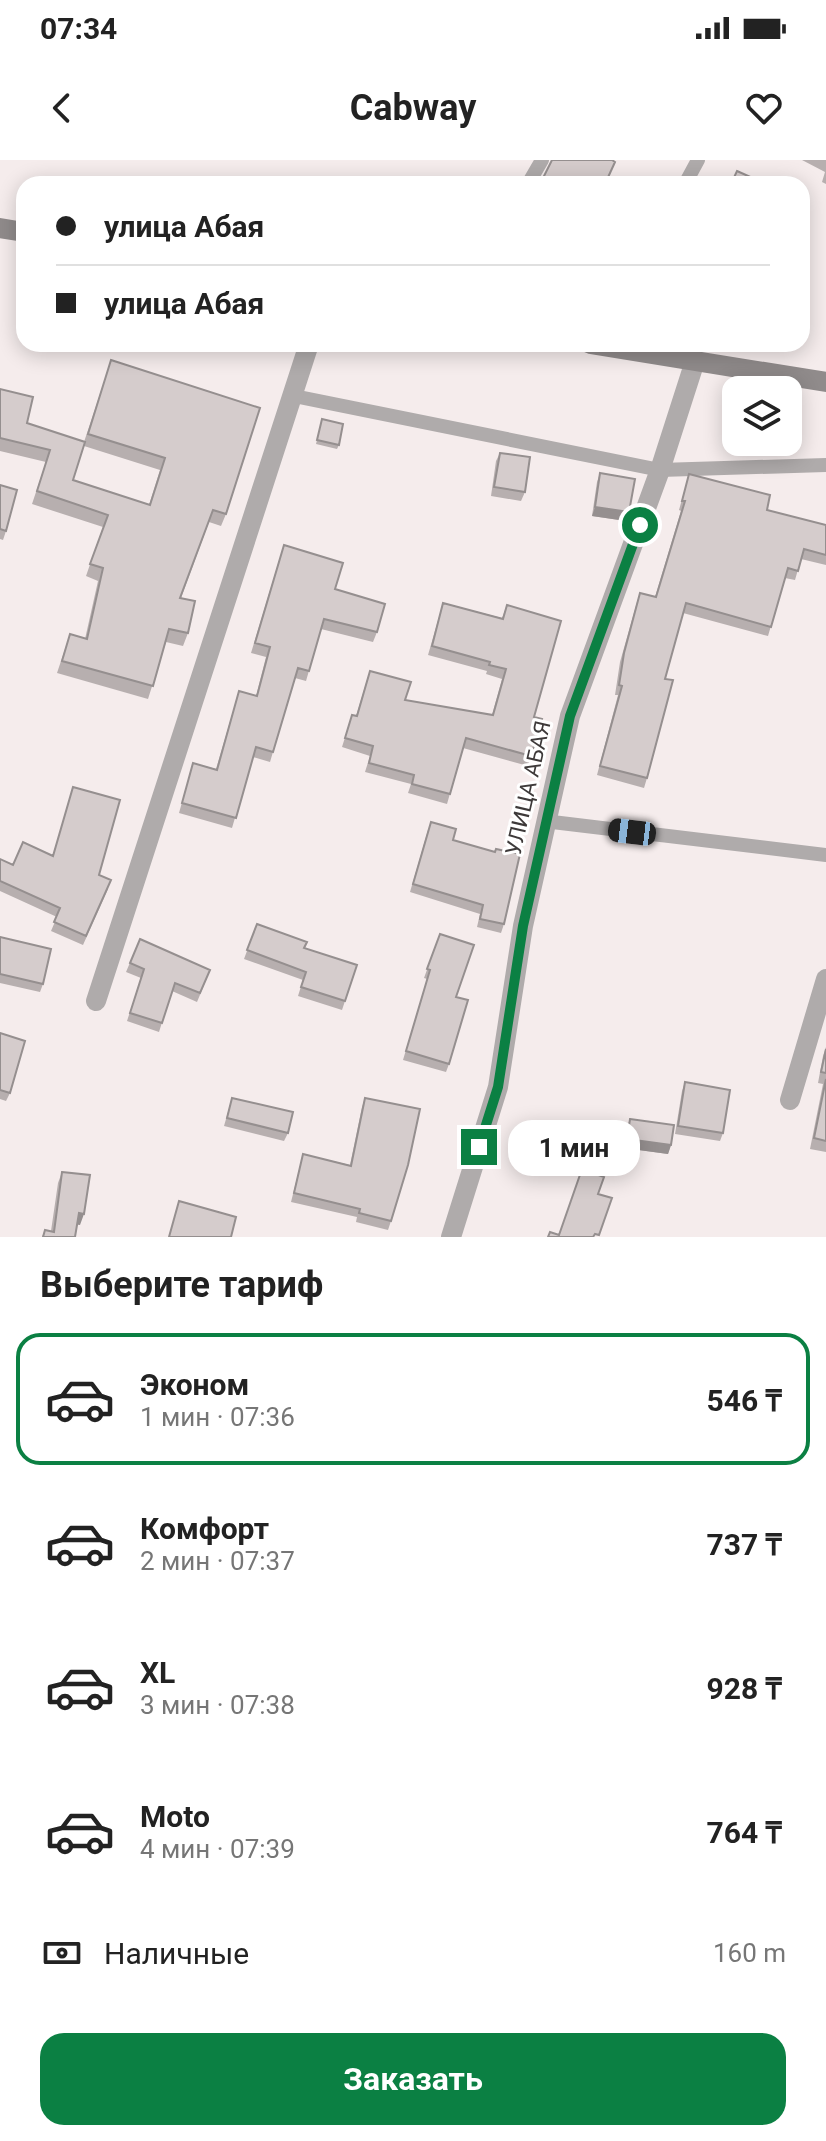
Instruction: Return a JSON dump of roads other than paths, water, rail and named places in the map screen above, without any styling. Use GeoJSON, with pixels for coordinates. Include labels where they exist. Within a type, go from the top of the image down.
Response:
{"type":"FeatureCollection","features":[{"type":"Feature","properties":{"kind":"main road"},"geometry":{"type":"LineString","coordinates":[[639,352],[826,382]]}},
{"type":"Feature","properties":{"kind":"street"},"geometry":{"type":"LineString","coordinates":[[96,1001],[307,352]]}},
{"type":"Feature","properties":{"kind":"street","name":"УЛИЦА АБАЯ"},"geometry":{"type":"LineString","coordinates":[[451,1237],[498,1087],[523,926],[544,821],[570,716],[660,470],[695,361]]}},
{"type":"Feature","properties":{"kind":"street"},"geometry":{"type":"LineString","coordinates":[[790,1100],[826,979]]}},
{"type":"Feature","properties":{"kind":"lane"},"geometry":{"type":"LineString","coordinates":[[294,396],[660,470],[826,465]]}},
{"type":"Feature","properties":{"kind":"lane"},"geometry":{"type":"LineString","coordinates":[[544,821],[826,855]]}}]}
